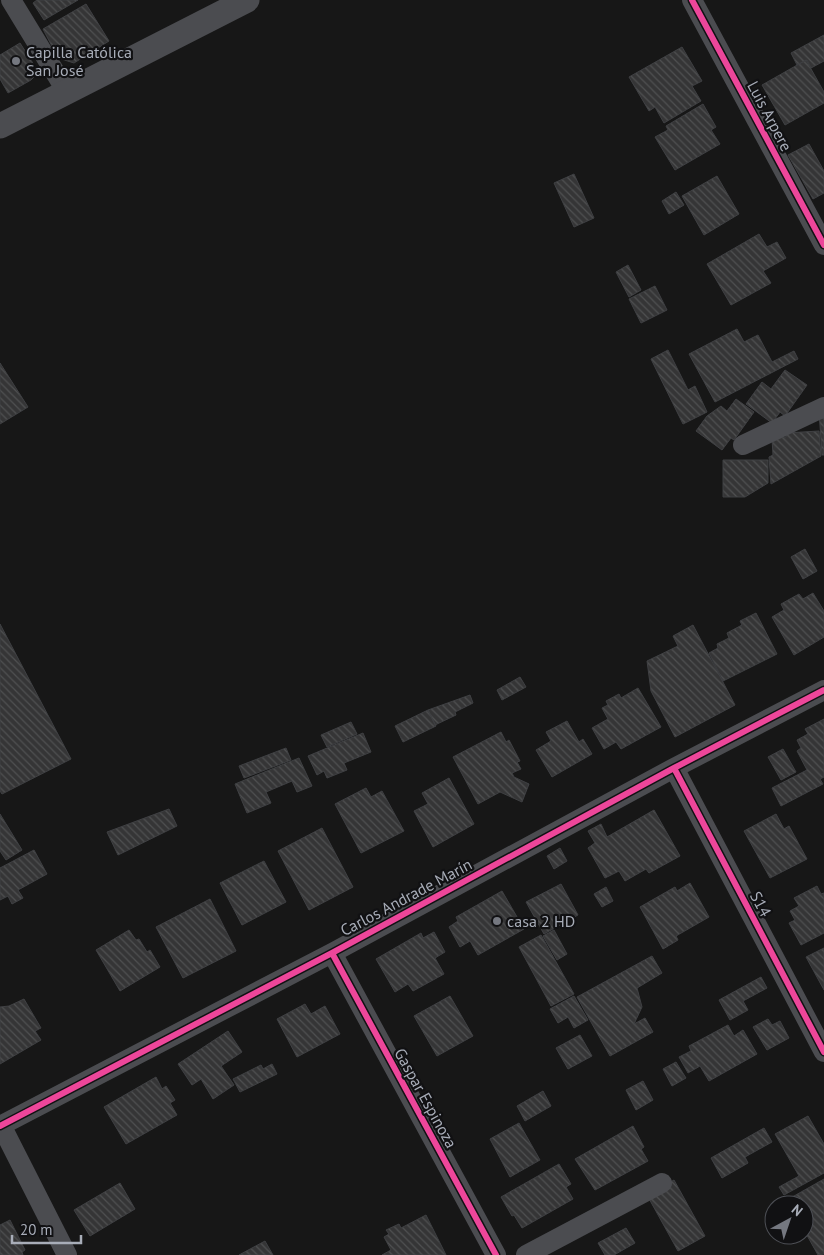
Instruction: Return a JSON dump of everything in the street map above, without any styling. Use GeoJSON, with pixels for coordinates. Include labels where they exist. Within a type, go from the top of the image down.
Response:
{"type":"FeatureCollection","features":[{"type":"Feature","properties":{"kind":"street"},"geometry":{"type":"LineString","coordinates":[[12,0],[67,92]]}},
{"type":"Feature","properties":{"kind":"street"},"geometry":{"type":"LineString","coordinates":[[0,126],[247,0]]}},
{"type":"Feature","properties":{"kind":"street","name":"Luis Arpere"},"geometry":{"type":"LineString","coordinates":[[692,0],[824,245]]}},
{"type":"Feature","properties":{"kind":"street"},"geometry":{"type":"LineString","coordinates":[[743,445],[824,407]]}},
{"type":"Feature","properties":{"kind":"street","name":"Carlos Andrade Marín"},"geometry":{"type":"LineString","coordinates":[[0,1126],[332,953],[674,768],[824,690]]}},
{"type":"Feature","properties":{"kind":"street","name":"S14"},"geometry":{"type":"LineString","coordinates":[[674,768],[824,1052]]}},
{"type":"Feature","properties":{"kind":"street","name":"Gaspar Espinoza"},"geometry":{"type":"LineString","coordinates":[[332,953],[496,1255]]}},
{"type":"Feature","properties":{"kind":"street"},"geometry":{"type":"LineString","coordinates":[[0,1126],[67,1255]]}},
{"type":"Feature","properties":{"kind":"street"},"geometry":{"type":"LineString","coordinates":[[526,1255],[662,1183]]}},
{"type":"Feature","properties":{"kind":"building"},"geometry":{"type":"Polygon","coordinates":[[[37,0],[78,0],[44,20],[33,3],[37,0]]]}},
{"type":"Feature","properties":{"kind":"building"},"geometry":{"type":"Polygon","coordinates":[[[86,4],[109,41],[74,63],[58,58],[43,29],[86,4]]]}},
{"type":"Feature","properties":{"kind":"building"},"geometry":{"type":"Polygon","coordinates":[[[824,35],[824,61],[811,68],[807,60],[797,65],[791,53],[824,35]]]}},
{"type":"Feature","properties":{"kind":"building","name":"Capilla Católica San José"},"geometry":{"type":"Polygon","coordinates":[[[20,43],[36,68],[36,75],[31,80],[8,93],[0,79],[0,55],[20,43]]]}},
{"type":"Feature","properties":{"kind":"building"},"geometry":{"type":"Polygon","coordinates":[[[682,47],[702,81],[692,86],[701,101],[664,123],[655,107],[649,111],[629,77],[682,47]]]}},
{"type":"Feature","properties":{"kind":"building"},"geometry":{"type":"Polygon","coordinates":[[[806,60],[824,92],[824,103],[785,125],[762,85],[806,60]]]}},
{"type":"Feature","properties":{"kind":"building"},"geometry":{"type":"Polygon","coordinates":[[[703,104],[716,127],[711,130],[720,144],[675,170],[655,137],[668,130],[666,126],[703,104]]]}},
{"type":"Feature","properties":{"kind":"building"},"geometry":{"type":"Polygon","coordinates":[[[809,144],[824,171],[824,193],[813,199],[788,155],[809,144]]]}},
{"type":"Feature","properties":{"kind":"building"},"geometry":{"type":"Polygon","coordinates":[[[574,174],[594,218],[574,227],[554,183],[574,174]]]}},
{"type":"Feature","properties":{"kind":"building"},"geometry":{"type":"Polygon","coordinates":[[[717,176],[739,214],[704,235],[682,196],[717,176]]]}},
{"type":"Feature","properties":{"kind":"building"},"geometry":{"type":"Polygon","coordinates":[[[676,192],[684,205],[669,214],[662,201],[676,192]]]}},
{"type":"Feature","properties":{"kind":"building"},"geometry":{"type":"Polygon","coordinates":[[[759,234],[767,247],[777,242],[786,258],[763,271],[771,283],[731,305],[707,264],[759,234]]]}},
{"type":"Feature","properties":{"kind":"building"},"geometry":{"type":"Polygon","coordinates":[[[628,265],[641,290],[629,297],[616,272],[628,265]]]}},
{"type":"Feature","properties":{"kind":"building"},"geometry":{"type":"Polygon","coordinates":[[[655,286],[667,310],[641,323],[629,299],[655,286]]]}},
{"type":"Feature","properties":{"kind":"building"},"geometry":{"type":"Polygon","coordinates":[[[737,329],[744,342],[758,335],[772,362],[794,351],[798,359],[715,402],[689,354],[737,329]]]}},
{"type":"Feature","properties":{"kind":"building"},"geometry":{"type":"Polygon","coordinates":[[[668,350],[688,390],[695,386],[707,412],[683,424],[651,359],[668,350]]]}},
{"type":"Feature","properties":{"kind":"building"},"geometry":{"type":"Polygon","coordinates":[[[0,363],[28,407],[0,424],[0,363]]]}},
{"type":"Feature","properties":{"kind":"building"},"geometry":{"type":"Polygon","coordinates":[[[785,370],[807,385],[785,416],[780,412],[772,423],[746,404],[762,382],[771,389],[785,370]]]}},
{"type":"Feature","properties":{"kind":"building"},"geometry":{"type":"Polygon","coordinates":[[[736,399],[754,412],[734,440],[731,438],[722,450],[696,431],[707,416],[721,406],[727,411],[736,399]]]}},
{"type":"Feature","properties":{"kind":"building"},"geometry":{"type":"Polygon","coordinates":[[[819,411],[824,411],[824,455],[822,455],[819,411]]]}},
{"type":"Feature","properties":{"kind":"building"},"geometry":{"type":"Polygon","coordinates":[[[819,431],[821,456],[771,484],[769,457],[773,455],[772,439],[786,437],[786,433],[819,431]]]}},
{"type":"Feature","properties":{"kind":"building"},"geometry":{"type":"Polygon","coordinates":[[[723,460],[768,460],[768,483],[745,497],[723,497],[723,460]]]}},
{"type":"Feature","properties":{"kind":"building"},"geometry":{"type":"Polygon","coordinates":[[[805,549],[817,571],[803,579],[791,557],[805,549]]]}},
{"type":"Feature","properties":{"kind":"building"},"geometry":{"type":"Polygon","coordinates":[[[813,593],[824,611],[824,637],[794,655],[772,617],[784,610],[781,604],[799,594],[803,599],[813,593]]]}},
{"type":"Feature","properties":{"kind":"building"},"geometry":{"type":"Polygon","coordinates":[[[756,613],[777,654],[723,681],[709,653],[718,648],[717,644],[729,638],[727,633],[742,625],[740,621],[756,613]]]}},
{"type":"Feature","properties":{"kind":"building"},"geometry":{"type":"Polygon","coordinates":[[[0,624],[71,759],[2,794],[0,791],[0,624]]]}},
{"type":"Feature","properties":{"kind":"building"},"geometry":{"type":"Polygon","coordinates":[[[693,625],[735,705],[675,737],[651,691],[647,661],[678,646],[673,636],[693,625]]]}},
{"type":"Feature","properties":{"kind":"building"},"geometry":{"type":"Polygon","coordinates":[[[520,677],[526,687],[502,700],[497,690],[520,677]]]}},
{"type":"Feature","properties":{"kind":"building"},"geometry":{"type":"Polygon","coordinates":[[[638,688],[661,727],[621,749],[616,742],[604,749],[592,728],[608,719],[602,708],[608,705],[606,701],[619,694],[621,698],[638,688]]]}},
{"type":"Feature","properties":{"kind":"building"},"geometry":{"type":"Polygon","coordinates":[[[470,695],[473,703],[455,712],[456,715],[435,725],[428,710],[470,695]]]}},
{"type":"Feature","properties":{"kind":"building"},"geometry":{"type":"Polygon","coordinates":[[[428,710],[436,726],[403,742],[395,726],[428,710]]]}},
{"type":"Feature","properties":{"kind":"building"},"geometry":{"type":"Polygon","coordinates":[[[824,719],[824,777],[820,779],[823,784],[781,806],[772,788],[807,770],[797,751],[801,748],[797,740],[808,734],[805,729],[824,719]]]}},
{"type":"Feature","properties":{"kind":"building"},"geometry":{"type":"Polygon","coordinates":[[[567,721],[579,742],[583,739],[592,754],[552,777],[536,750],[551,741],[546,732],[567,721]]]}},
{"type":"Feature","properties":{"kind":"building"},"geometry":{"type":"Polygon","coordinates":[[[351,722],[357,734],[327,747],[321,735],[351,722]]]}},
{"type":"Feature","properties":{"kind":"building"},"geometry":{"type":"Polygon","coordinates":[[[501,732],[506,742],[509,740],[520,761],[517,762],[521,769],[512,773],[514,777],[529,784],[522,802],[500,792],[478,804],[453,757],[501,732]]]}},
{"type":"Feature","properties":{"kind":"building"},"geometry":{"type":"Polygon","coordinates":[[[363,733],[371,752],[344,763],[347,770],[327,778],[324,771],[317,775],[308,756],[363,733]]]}},
{"type":"Feature","properties":{"kind":"building"},"geometry":{"type":"Polygon","coordinates":[[[286,748],[291,760],[244,778],[239,766],[286,748]]]}},
{"type":"Feature","properties":{"kind":"building"},"geometry":{"type":"Polygon","coordinates":[[[783,749],[796,772],[781,780],[768,757],[783,749]]]}},
{"type":"Feature","properties":{"kind":"building"},"geometry":{"type":"Polygon","coordinates":[[[299,758],[312,786],[297,792],[292,781],[266,792],[271,803],[247,813],[235,784],[299,758]]]}},
{"type":"Feature","properties":{"kind":"building"},"geometry":{"type":"Polygon","coordinates":[[[449,778],[474,824],[433,847],[414,811],[428,804],[422,793],[449,778]]]}},
{"type":"Feature","properties":{"kind":"building"},"geometry":{"type":"Polygon","coordinates":[[[366,788],[371,797],[382,791],[404,831],[361,853],[335,804],[366,788]]]}},
{"type":"Feature","properties":{"kind":"building"},"geometry":{"type":"Polygon","coordinates":[[[169,809],[177,826],[118,855],[107,832],[169,809]]]}},
{"type":"Feature","properties":{"kind":"building"},"geometry":{"type":"Polygon","coordinates":[[[654,810],[680,856],[649,873],[646,869],[625,881],[619,871],[605,878],[588,848],[595,843],[588,831],[601,824],[607,837],[654,810]]]}},
{"type":"Feature","properties":{"kind":"building"},"geometry":{"type":"Polygon","coordinates":[[[0,814],[22,850],[6,860],[0,851],[0,814]]]}},
{"type":"Feature","properties":{"kind":"building"},"geometry":{"type":"Polygon","coordinates":[[[776,814],[784,829],[789,826],[807,859],[770,878],[744,831],[776,814]]]}},
{"type":"Feature","properties":{"kind":"building"},"geometry":{"type":"Polygon","coordinates":[[[322,828],[353,887],[309,910],[278,851],[322,828]]]}},
{"type":"Feature","properties":{"kind":"building"},"geometry":{"type":"Polygon","coordinates":[[[560,848],[567,861],[554,869],[547,856],[560,848]]]}},
{"type":"Feature","properties":{"kind":"building"},"geometry":{"type":"Polygon","coordinates":[[[34,850],[47,874],[18,890],[23,898],[12,904],[8,896],[0,900],[0,868],[34,850]]]}},
{"type":"Feature","properties":{"kind":"building"},"geometry":{"type":"Polygon","coordinates":[[[264,861],[286,902],[242,925],[220,883],[264,861]]]}},
{"type":"Feature","properties":{"kind":"building"},"geometry":{"type":"Polygon","coordinates":[[[690,883],[709,917],[676,936],[678,940],[663,949],[640,907],[675,887],[677,891],[690,883]]]}},
{"type":"Feature","properties":{"kind":"building"},"geometry":{"type":"Polygon","coordinates":[[[561,884],[578,915],[544,934],[526,902],[561,884]]]}},
{"type":"Feature","properties":{"kind":"building"},"geometry":{"type":"Polygon","coordinates":[[[817,886],[821,894],[824,893],[824,933],[801,945],[789,923],[795,920],[790,911],[799,906],[794,898],[817,886]]]}},
{"type":"Feature","properties":{"kind":"building"},"geometry":{"type":"Polygon","coordinates":[[[606,887],[613,901],[602,907],[594,894],[606,887]]]}},
{"type":"Feature","properties":{"kind":"building"},"geometry":{"type":"Polygon","coordinates":[[[502,891],[524,929],[478,955],[470,941],[460,947],[449,927],[458,921],[456,917],[502,891]]]}},
{"type":"Feature","properties":{"kind":"building"},"geometry":{"type":"Polygon","coordinates":[[[210,899],[236,951],[183,978],[156,927],[210,899]]]}},
{"type":"Feature","properties":{"kind":"building"},"geometry":{"type":"Polygon","coordinates":[[[129,930],[136,940],[139,939],[147,952],[150,950],[160,967],[120,991],[96,950],[129,930]]]}},
{"type":"Feature","properties":{"kind":"building"},"geometry":{"type":"Polygon","coordinates":[[[554,930],[567,954],[557,960],[543,936],[554,930]]]}},
{"type":"Feature","properties":{"kind":"building"},"geometry":{"type":"Polygon","coordinates":[[[434,932],[445,952],[435,958],[444,974],[413,991],[408,984],[395,992],[376,959],[421,933],[423,938],[434,932]]]}},
{"type":"Feature","properties":{"kind":"building"},"geometry":{"type":"Polygon","coordinates":[[[541,935],[574,994],[551,1006],[519,947],[541,935]]]}},
{"type":"Feature","properties":{"kind":"building"},"geometry":{"type":"Polygon","coordinates":[[[824,948],[824,990],[806,957],[824,948]]]}},
{"type":"Feature","properties":{"kind":"building"},"geometry":{"type":"Polygon","coordinates":[[[652,956],[662,973],[637,988],[642,1007],[634,1024],[645,1018],[653,1032],[610,1056],[577,997],[652,956]]]}},
{"type":"Feature","properties":{"kind":"building"},"geometry":{"type":"Polygon","coordinates":[[[761,977],[767,988],[743,1001],[748,1010],[730,1020],[719,1000],[761,977]]]}},
{"type":"Feature","properties":{"kind":"building"},"geometry":{"type":"Polygon","coordinates":[[[450,996],[473,1036],[437,1056],[414,1016],[450,996]]]}},
{"type":"Feature","properties":{"kind":"building"},"geometry":{"type":"Polygon","coordinates":[[[574,996],[588,1020],[574,1028],[568,1017],[558,1023],[550,1009],[574,996]]]}},
{"type":"Feature","properties":{"kind":"building"},"geometry":{"type":"Polygon","coordinates":[[[24,999],[41,1028],[35,1031],[41,1040],[0,1064],[0,1007],[9,1006],[24,999]]]}},
{"type":"Feature","properties":{"kind":"building"},"geometry":{"type":"Polygon","coordinates":[[[305,1004],[311,1014],[325,1006],[340,1034],[297,1057],[277,1019],[305,1004]]]}},
{"type":"Feature","properties":{"kind":"building"},"geometry":{"type":"Polygon","coordinates":[[[768,1019],[772,1025],[780,1021],[789,1038],[767,1050],[753,1027],[768,1019]]]}},
{"type":"Feature","properties":{"kind":"building"},"geometry":{"type":"Polygon","coordinates":[[[728,1025],[734,1036],[743,1030],[757,1054],[709,1081],[700,1066],[688,1073],[679,1057],[691,1051],[689,1046],[728,1025]]]}},
{"type":"Feature","properties":{"kind":"building"},"geometry":{"type":"Polygon","coordinates":[[[228,1031],[242,1052],[221,1066],[234,1085],[213,1099],[201,1079],[192,1085],[178,1064],[228,1031]]]}},
{"type":"Feature","properties":{"kind":"building"},"geometry":{"type":"Polygon","coordinates":[[[580,1035],[592,1056],[568,1069],[556,1048],[580,1035]]]}},
{"type":"Feature","properties":{"kind":"building"},"geometry":{"type":"Polygon","coordinates":[[[676,1062],[686,1078],[672,1086],[663,1069],[676,1062]]]}},
{"type":"Feature","properties":{"kind":"building"},"geometry":{"type":"Polygon","coordinates":[[[272,1064],[277,1074],[240,1092],[233,1079],[261,1065],[263,1069],[272,1064]]]}},
{"type":"Feature","properties":{"kind":"building"},"geometry":{"type":"Polygon","coordinates":[[[156,1077],[162,1089],[166,1086],[175,1100],[170,1103],[177,1115],[126,1144],[104,1107],[156,1077]]]}},
{"type":"Feature","properties":{"kind":"building"},"geometry":{"type":"Polygon","coordinates":[[[643,1081],[653,1100],[636,1110],[626,1090],[643,1081]]]}},
{"type":"Feature","properties":{"kind":"building"},"geometry":{"type":"Polygon","coordinates":[[[543,1091],[551,1106],[525,1121],[517,1106],[543,1091]]]}},
{"type":"Feature","properties":{"kind":"building"},"geometry":{"type":"Polygon","coordinates":[[[808,1116],[824,1144],[824,1173],[784,1195],[779,1187],[799,1176],[775,1134],[808,1116]]]}},
{"type":"Feature","properties":{"kind":"building"},"geometry":{"type":"Polygon","coordinates":[[[519,1123],[540,1160],[510,1177],[490,1139],[519,1123]]]}},
{"type":"Feature","properties":{"kind":"building"},"geometry":{"type":"Polygon","coordinates":[[[633,1126],[644,1147],[641,1149],[648,1161],[595,1190],[575,1159],[633,1126]]]}},
{"type":"Feature","properties":{"kind":"building"},"geometry":{"type":"Polygon","coordinates":[[[764,1128],[772,1142],[745,1157],[748,1163],[722,1178],[711,1158],[764,1128]]]}},
{"type":"Feature","properties":{"kind":"building"},"geometry":{"type":"Polygon","coordinates":[[[559,1164],[571,1184],[566,1187],[573,1199],[522,1228],[514,1215],[512,1216],[501,1197],[559,1164]]]}},
{"type":"Feature","properties":{"kind":"building"},"geometry":{"type":"Polygon","coordinates":[[[824,1179],[824,1254],[818,1255],[812,1245],[814,1245],[814,1195],[796,1195],[824,1179]]]}},
{"type":"Feature","properties":{"kind":"building"},"geometry":{"type":"Polygon","coordinates":[[[674,1180],[705,1236],[678,1251],[647,1195],[674,1180]]]}},
{"type":"Feature","properties":{"kind":"building"},"geometry":{"type":"Polygon","coordinates":[[[120,1183],[135,1209],[90,1236],[74,1210],[120,1183]]]}},
{"type":"Feature","properties":{"kind":"building"},"geometry":{"type":"Polygon","coordinates":[[[426,1215],[446,1255],[382,1255],[391,1250],[384,1237],[389,1234],[386,1230],[399,1224],[401,1228],[426,1215]]]}},
{"type":"Feature","properties":{"kind":"building"},"geometry":{"type":"Polygon","coordinates":[[[10,1220],[25,1250],[22,1252],[23,1255],[0,1255],[0,1225],[10,1220]]]}},
{"type":"Feature","properties":{"kind":"building"},"geometry":{"type":"Polygon","coordinates":[[[626,1228],[635,1243],[614,1255],[605,1255],[598,1243],[626,1228]]]}},
{"type":"Feature","properties":{"kind":"building"},"geometry":{"type":"Polygon","coordinates":[[[265,1241],[273,1255],[239,1255],[265,1241]]]}},
{"type":"Feature","properties":{"kind":"cycle path"},"geometry":{"type":"LineString","coordinates":[[692,0],[824,245]]}},
{"type":"Feature","properties":{"kind":"cycle path"},"geometry":{"type":"LineString","coordinates":[[0,1126],[332,953],[674,768],[824,690]]}},
{"type":"Feature","properties":{"kind":"cycle path"},"geometry":{"type":"LineString","coordinates":[[674,768],[824,1052]]}},
{"type":"Feature","properties":{"kind":"cycle path"},"geometry":{"type":"LineString","coordinates":[[332,953],[496,1255]]}},
{"type":"Feature","properties":{"kind":"place","name":"Capilla Católica San José"},"geometry":{"type":"Point","coordinates":[16,61]}},
{"type":"Feature","properties":{"kind":"place","name":"casa 2 HD"},"geometry":{"type":"Point","coordinates":[497,921]}}]}
